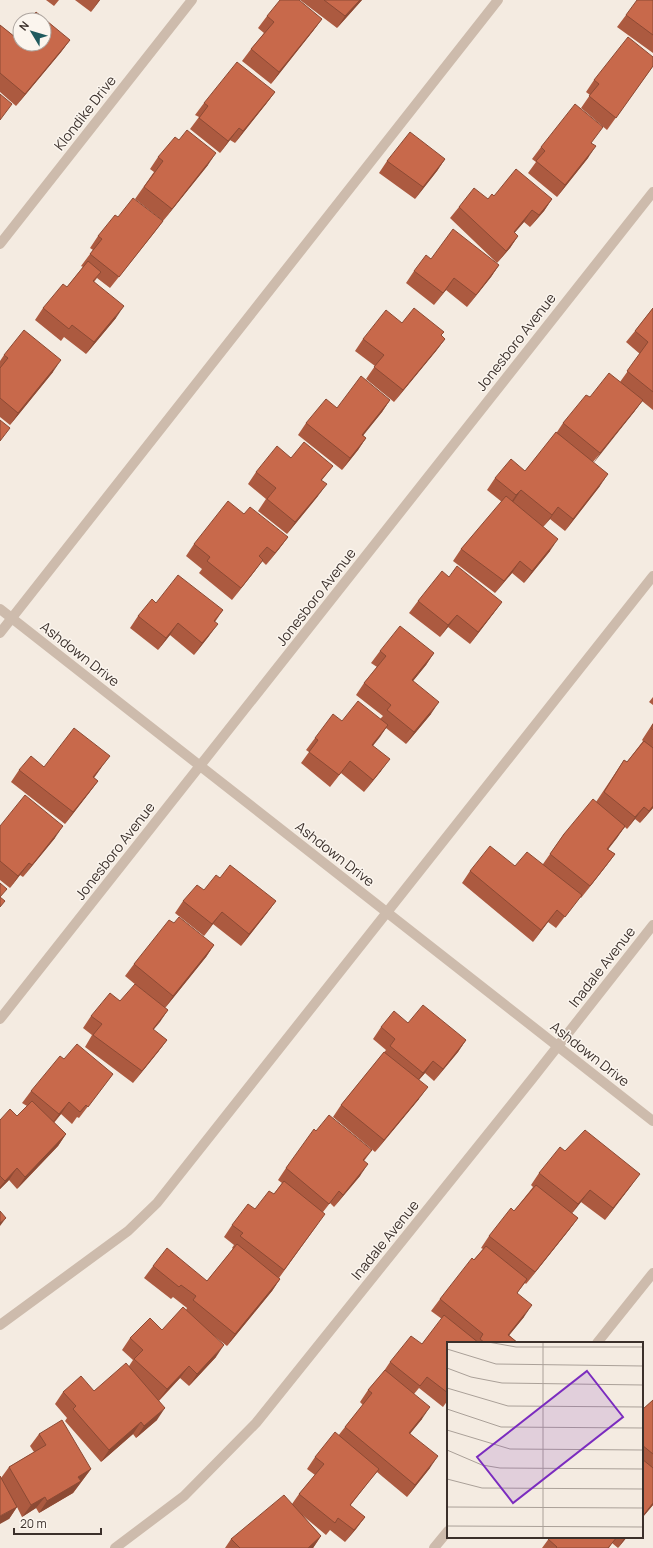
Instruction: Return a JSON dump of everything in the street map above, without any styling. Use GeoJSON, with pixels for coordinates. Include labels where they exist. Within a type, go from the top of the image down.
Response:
{"type":"FeatureCollection","features":[{"type":"Feature","properties":{"kind":"street","name":"Klondike Drive"},"geometry":{"type":"LineString","coordinates":[[0,244],[192,0]]}},
{"type":"Feature","properties":{"kind":"street"},"geometry":{"type":"LineString","coordinates":[[0,633],[498,0]]}},
{"type":"Feature","properties":{"kind":"street","name":"Jonesboro Avenue"},"geometry":{"type":"LineString","coordinates":[[0,1019],[653,192]]}},
{"type":"Feature","properties":{"kind":"street"},"geometry":{"type":"LineString","coordinates":[[0,1324],[128,1231],[157,1204],[653,576]]}},
{"type":"Feature","properties":{"kind":"street","name":"Ashdown Drive"},"geometry":{"type":"LineString","coordinates":[[0,609],[653,1121]]}},
{"type":"Feature","properties":{"kind":"street","name":"Inadale Avenue"},"geometry":{"type":"LineString","coordinates":[[116,1548],[184,1496],[256,1423],[653,925]]}},
{"type":"Feature","properties":{"kind":"street"},"geometry":{"type":"LineString","coordinates":[[598,1342],[653,1273]]}},
{"type":"Feature","properties":{"kind":"street"},"geometry":{"type":"LineString","coordinates":[[434,1548],[447,1532]]}},
{"type":"Feature","properties":{"kind":"building"},"geometry":{"type":"Polygon","coordinates":[[[280,0],[299,0],[322,19],[279,72],[251,49],[274,22],[267,16],[280,0]]]}},
{"type":"Feature","properties":{"kind":"building"},"geometry":{"type":"Polygon","coordinates":[[[324,0],[360,0],[345,16],[324,0]]]}},
{"type":"Feature","properties":{"kind":"building"},"geometry":{"type":"Polygon","coordinates":[[[637,0],[653,0],[653,35],[626,15],[637,0]]]}},
{"type":"Feature","properties":{"kind":"building"},"geometry":{"type":"Polygon","coordinates":[[[0,25],[12,35],[12,52],[52,52],[52,25],[70,40],[25,94],[0,73],[0,25]]]}},
{"type":"Feature","properties":{"kind":"building"},"geometry":{"type":"Polygon","coordinates":[[[628,37],[653,57],[653,66],[616,118],[589,96],[599,84],[594,80],[628,37]]]}},
{"type":"Feature","properties":{"kind":"building"},"geometry":{"type":"Polygon","coordinates":[[[237,62],[275,92],[243,131],[239,128],[228,141],[199,118],[208,106],[204,103],[237,62]]]}},
{"type":"Feature","properties":{"kind":"building"},"geometry":{"type":"Polygon","coordinates":[[[0,94],[12,104],[0,120],[0,94]]]}},
{"type":"Feature","properties":{"kind":"building"},"geometry":{"type":"Polygon","coordinates":[[[575,104],[603,127],[591,143],[596,146],[565,185],[536,161],[545,151],[541,147],[575,104]]]}},
{"type":"Feature","properties":{"kind":"building"},"geometry":{"type":"Polygon","coordinates":[[[187,130],[216,153],[172,209],[144,187],[163,161],[158,157],[175,137],[179,140],[187,130]]]}},
{"type":"Feature","properties":{"kind":"building"},"geometry":{"type":"Polygon","coordinates":[[[410,132],[445,159],[423,187],[387,161],[410,132]]]}},
{"type":"Feature","properties":{"kind":"building"},"geometry":{"type":"Polygon","coordinates":[[[516,169],[552,199],[539,215],[532,210],[514,232],[518,236],[506,251],[459,207],[474,188],[488,199],[492,194],[494,196],[516,169]]]}},
{"type":"Feature","properties":{"kind":"building"},"geometry":{"type":"Polygon","coordinates":[[[133,198],[163,221],[119,277],[90,254],[102,239],[98,236],[115,215],[118,217],[133,198]]]}},
{"type":"Feature","properties":{"kind":"building"},"geometry":{"type":"Polygon","coordinates":[[[453,229],[499,265],[476,295],[454,278],[443,293],[414,271],[426,255],[431,259],[453,229]]]}},
{"type":"Feature","properties":{"kind":"building"},"geometry":{"type":"Polygon","coordinates":[[[88,261],[101,272],[93,281],[124,306],[94,342],[72,325],[69,329],[43,308],[63,284],[67,287],[88,261]]]}},
{"type":"Feature","properties":{"kind":"building"},"geometry":{"type":"Polygon","coordinates":[[[414,308],[444,332],[441,335],[445,339],[403,390],[374,367],[384,355],[363,339],[386,310],[402,323],[414,308]]]}},
{"type":"Feature","properties":{"kind":"building"},"geometry":{"type":"Polygon","coordinates":[[[653,308],[653,392],[627,371],[648,342],[635,331],[653,308]]]}},
{"type":"Feature","properties":{"kind":"building"},"geometry":{"type":"Polygon","coordinates":[[[24,330],[61,360],[18,413],[0,398],[0,368],[8,358],[4,355],[24,330]]]}},
{"type":"Feature","properties":{"kind":"building"},"geometry":{"type":"Polygon","coordinates":[[[609,373],[643,400],[600,453],[563,423],[586,395],[590,397],[609,373]]]}},
{"type":"Feature","properties":{"kind":"building"},"geometry":{"type":"Polygon","coordinates":[[[361,376],[390,400],[362,435],[366,438],[350,458],[306,423],[326,399],[337,408],[361,376]]]}},
{"type":"Feature","properties":{"kind":"building"},"geometry":{"type":"Polygon","coordinates":[[[0,420],[10,428],[0,441],[0,420]]]}},
{"type":"Feature","properties":{"kind":"building"},"geometry":{"type":"Polygon","coordinates":[[[556,432],[608,474],[573,519],[558,507],[552,515],[521,490],[516,495],[495,478],[511,459],[525,471],[556,432]]]}},
{"type":"Feature","properties":{"kind":"building"},"geometry":{"type":"Polygon","coordinates":[[[304,442],[333,466],[321,480],[327,484],[295,522],[267,499],[276,488],[256,472],[277,446],[291,458],[304,442]]]}},
{"type":"Feature","properties":{"kind":"building"},"geometry":{"type":"Polygon","coordinates":[[[506,496],[558,539],[532,571],[520,561],[504,581],[461,549],[506,496]]]}},
{"type":"Feature","properties":{"kind":"building"},"geometry":{"type":"Polygon","coordinates":[[[228,501],[244,514],[250,507],[288,537],[275,553],[267,547],[259,556],[263,560],[241,588],[207,561],[210,557],[194,544],[228,501]]]}},
{"type":"Feature","properties":{"kind":"building"},"geometry":{"type":"Polygon","coordinates":[[[457,566],[502,602],[478,632],[457,615],[448,625],[418,601],[442,571],[449,577],[457,566]]]}},
{"type":"Feature","properties":{"kind":"building"},"geometry":{"type":"Polygon","coordinates":[[[178,575],[223,610],[214,621],[218,624],[202,643],[178,623],[166,638],[138,616],[152,599],[156,603],[178,575]]]}},
{"type":"Feature","properties":{"kind":"building"},"geometry":{"type":"Polygon","coordinates":[[[400,626],[434,653],[412,680],[439,702],[414,732],[387,710],[391,705],[364,683],[386,656],[380,651],[400,626]]]}},
{"type":"Feature","properties":{"kind":"building"},"geometry":{"type":"Polygon","coordinates":[[[358,701],[388,725],[372,745],[390,759],[373,780],[350,761],[339,775],[309,752],[318,740],[315,738],[333,714],[342,721],[358,701]]]}},
{"type":"Feature","properties":{"kind":"building"},"geometry":{"type":"Polygon","coordinates":[[[74,728],[110,756],[93,777],[98,781],[73,812],[19,770],[31,756],[44,767],[74,728]]]}},
{"type":"Feature","properties":{"kind":"building"},"geometry":{"type":"Polygon","coordinates":[[[644,741],[653,748],[653,806],[649,811],[644,807],[635,817],[604,792],[624,760],[627,762],[644,741]]]}},
{"type":"Feature","properties":{"kind":"building"},"geometry":{"type":"Polygon","coordinates":[[[25,795],[63,826],[32,865],[29,863],[18,876],[0,861],[0,826],[25,795]]]}},
{"type":"Feature","properties":{"kind":"building"},"geometry":{"type":"Polygon","coordinates":[[[593,799],[625,826],[607,849],[615,854],[590,886],[550,854],[564,834],[593,799]]]}},
{"type":"Feature","properties":{"kind":"building"},"geometry":{"type":"Polygon","coordinates":[[[490,846],[515,866],[527,852],[582,895],[565,917],[557,910],[541,930],[470,871],[490,846]]]}},
{"type":"Feature","properties":{"kind":"building"},"geometry":{"type":"Polygon","coordinates":[[[230,865],[276,901],[249,934],[222,912],[212,924],[183,901],[197,885],[204,890],[216,875],[220,878],[230,865]]]}},
{"type":"Feature","properties":{"kind":"building"},"geometry":{"type":"Polygon","coordinates":[[[0,883],[7,889],[0,897],[0,883]]]}},
{"type":"Feature","properties":{"kind":"building"},"geometry":{"type":"Polygon","coordinates":[[[0,897],[5,901],[0,907],[0,897]]]}},
{"type":"Feature","properties":{"kind":"building"},"geometry":{"type":"Polygon","coordinates":[[[179,917],[214,945],[173,996],[134,964],[169,920],[174,923],[179,917]]]}},
{"type":"Feature","properties":{"kind":"building"},"geometry":{"type":"Polygon","coordinates":[[[135,984],[168,1010],[153,1029],[167,1040],[142,1071],[93,1035],[102,1024],[91,1016],[110,993],[120,1001],[135,984]]]}},
{"type":"Feature","properties":{"kind":"building"},"geometry":{"type":"Polygon","coordinates":[[[423,1005],[466,1040],[443,1069],[433,1061],[423,1073],[390,1046],[395,1039],[381,1027],[394,1011],[408,1023],[423,1005]]]}},
{"type":"Feature","properties":{"kind":"building"},"geometry":{"type":"Polygon","coordinates":[[[77,1044],[113,1074],[88,1107],[86,1105],[80,1112],[69,1102],[59,1114],[31,1091],[60,1056],[64,1059],[77,1044]]]}},
{"type":"Feature","properties":{"kind":"building"},"geometry":{"type":"Polygon","coordinates":[[[384,1052],[428,1087],[384,1140],[341,1105],[384,1052]]]}},
{"type":"Feature","properties":{"kind":"building"},"geometry":{"type":"Polygon","coordinates":[[[32,1101],[66,1134],[25,1177],[17,1168],[5,1181],[0,1176],[0,1120],[10,1109],[17,1116],[32,1101]]]}},
{"type":"Feature","properties":{"kind":"building"},"geometry":{"type":"Polygon","coordinates":[[[329,1115],[372,1150],[363,1160],[368,1164],[343,1195],[339,1191],[329,1204],[286,1168],[314,1129],[316,1131],[329,1115]]]}},
{"type":"Feature","properties":{"kind":"building"},"geometry":{"type":"Polygon","coordinates":[[[585,1130],[640,1174],[613,1208],[590,1190],[578,1204],[539,1173],[560,1147],[565,1151],[585,1130]]]}},
{"type":"Feature","properties":{"kind":"building"},"geometry":{"type":"Polygon","coordinates":[[[284,1181],[325,1214],[284,1270],[240,1236],[243,1233],[232,1225],[248,1204],[255,1209],[269,1191],[274,1194],[284,1181]]]}},
{"type":"Feature","properties":{"kind":"building"},"geometry":{"type":"Polygon","coordinates":[[[536,1185],[578,1218],[535,1272],[489,1236],[511,1208],[514,1211],[536,1185]]]}},
{"type":"Feature","properties":{"kind":"building"},"geometry":{"type":"Polygon","coordinates":[[[0,1211],[6,1218],[0,1223],[0,1211]]]}},
{"type":"Feature","properties":{"kind":"building"},"geometry":{"type":"Polygon","coordinates":[[[237,1244],[280,1279],[235,1334],[193,1300],[196,1296],[181,1285],[179,1287],[153,1266],[167,1248],[207,1281],[237,1244]]]}},
{"type":"Feature","properties":{"kind":"building"},"geometry":{"type":"Polygon","coordinates":[[[486,1246],[527,1279],[517,1293],[532,1305],[508,1335],[517,1342],[484,1342],[480,1339],[483,1334],[440,1299],[472,1258],[474,1260],[486,1246]]]}},
{"type":"Feature","properties":{"kind":"building"},"geometry":{"type":"Polygon","coordinates":[[[183,1307],[224,1345],[197,1374],[189,1366],[167,1389],[134,1359],[143,1350],[130,1338],[150,1318],[162,1330],[183,1307]]]}},
{"type":"Feature","properties":{"kind":"building"},"geometry":{"type":"Polygon","coordinates":[[[444,1315],[478,1342],[447,1342],[447,1392],[427,1377],[420,1386],[390,1362],[411,1336],[422,1344],[444,1315]]]}},
{"type":"Feature","properties":{"kind":"building"},"geometry":{"type":"Polygon","coordinates":[[[126,1363],[165,1408],[144,1426],[141,1422],[109,1450],[73,1409],[76,1406],[63,1392],[81,1376],[94,1391],[126,1363]]]}},
{"type":"Feature","properties":{"kind":"building"},"geometry":{"type":"Polygon","coordinates":[[[385,1370],[430,1407],[409,1433],[438,1456],[415,1485],[345,1427],[372,1393],[368,1390],[385,1370]]]}},
{"type":"Feature","properties":{"kind":"building"},"geometry":{"type":"Polygon","coordinates":[[[653,1400],[653,1454],[643,1446],[643,1409],[653,1400]]]}},
{"type":"Feature","properties":{"kind":"building"},"geometry":{"type":"Polygon","coordinates":[[[62,1420],[91,1469],[78,1477],[81,1481],[47,1501],[45,1497],[31,1505],[9,1467],[46,1445],[39,1434],[62,1420]]]}},
{"type":"Feature","properties":{"kind":"building"},"geometry":{"type":"Polygon","coordinates":[[[335,1432],[379,1469],[350,1505],[365,1517],[354,1530],[338,1518],[335,1523],[299,1494],[324,1464],[315,1457],[335,1432]]]}},
{"type":"Feature","properties":{"kind":"building"},"geometry":{"type":"Polygon","coordinates":[[[643,1460],[653,1468],[653,1503],[643,1516],[643,1460]]]}},
{"type":"Feature","properties":{"kind":"building"},"geometry":{"type":"Polygon","coordinates":[[[0,1476],[17,1507],[0,1516],[0,1476]]]}},
{"type":"Feature","properties":{"kind":"building"},"geometry":{"type":"Polygon","coordinates":[[[284,1495],[321,1536],[308,1548],[240,1548],[231,1539],[284,1495]]]}},
{"type":"Feature","properties":{"kind":"building"},"geometry":{"type":"Polygon","coordinates":[[[616,1538],[608,1548],[556,1548],[557,1547],[548,1539],[616,1538]]]}}]}
